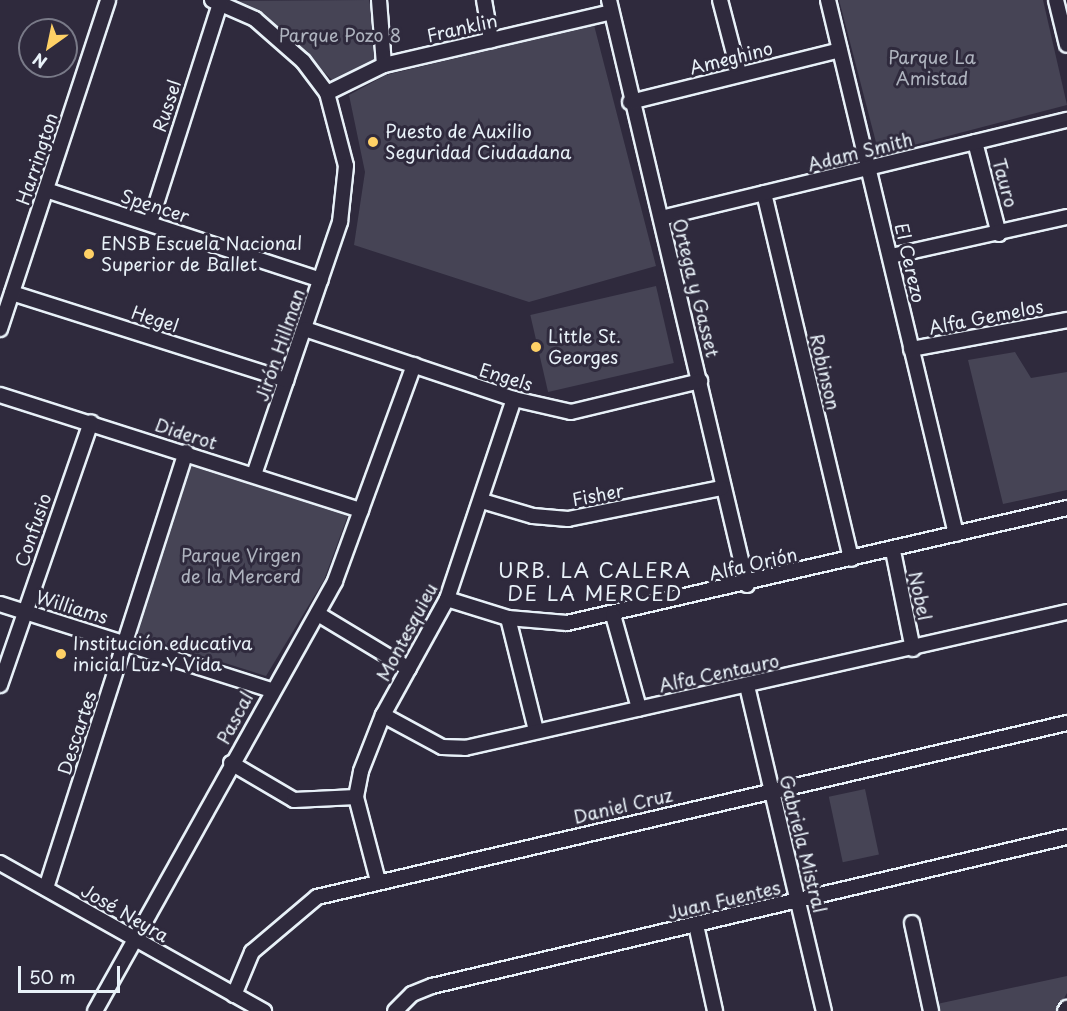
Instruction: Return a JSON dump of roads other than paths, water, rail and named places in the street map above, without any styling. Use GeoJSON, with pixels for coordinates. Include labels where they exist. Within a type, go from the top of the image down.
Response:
{"type":"FeatureCollection","features":[{"type":"Feature","properties":{"kind":"street","name":"Harrington"},"geometry":{"type":"LineString","coordinates":[[0,329],[108,0]]}},
{"type":"Feature","properties":{"kind":"street"},"geometry":{"type":"LineString","coordinates":[[380,0],[384,65]]}},
{"type":"Feature","properties":{"kind":"street"},"geometry":{"type":"LineString","coordinates":[[484,0],[490,40]]}},
{"type":"Feature","properties":{"kind":"street"},"geometry":{"type":"LineString","coordinates":[[720,0],[739,73]]}},
{"type":"Feature","properties":{"kind":"street","name":"El Cerezo"},"geometry":{"type":"LineString","coordinates":[[828,0],[956,534]]}},
{"type":"Feature","properties":{"kind":"street","name":"Jirón Hillman"},"geometry":{"type":"LineString","coordinates":[[218,1],[281,38],[327,93],[346,166],[340,222],[254,475]]}},
{"type":"Feature","properties":{"kind":"street","name":"Russel"},"geometry":{"type":"LineString","coordinates":[[150,223],[218,1]]}},
{"type":"Feature","properties":{"kind":"street"},"geometry":{"type":"LineString","coordinates":[[1060,1],[1067,45]]}},
{"type":"Feature","properties":{"kind":"street","name":"Franklin"},"geometry":{"type":"LineString","coordinates":[[327,93],[384,65],[490,40],[610,6]]}},
{"type":"Feature","properties":{"kind":"street","name":"Ortega y Gasset"},"geometry":{"type":"LineString","coordinates":[[610,6],[630,102],[661,218],[700,381],[722,488],[747,585]]}},
{"type":"Feature","properties":{"kind":"street","name":"Ameghino"},"geometry":{"type":"LineString","coordinates":[[630,102],[739,73],[840,50]]}},
{"type":"Feature","properties":{"kind":"street","name":"Adam Smith"},"geometry":{"type":"LineString","coordinates":[[661,218],[1067,120]]}},
{"type":"Feature","properties":{"kind":"street","name":"Tauro"},"geometry":{"type":"LineString","coordinates":[[975,142],[999,234]]}},
{"type":"Feature","properties":{"kind":"street","name":"Spencer"},"geometry":{"type":"LineString","coordinates":[[46,190],[321,280]]}},
{"type":"Feature","properties":{"kind":"street","name":"Robinson"},"geometry":{"type":"LineString","coordinates":[[764,193],[851,559]]}},
{"type":"Feature","properties":{"kind":"street"},"geometry":{"type":"LineString","coordinates":[[891,256],[999,234],[1067,217]]}},
{"type":"Feature","properties":{"kind":"street","name":"Hegel"},"geometry":{"type":"LineString","coordinates":[[12,293],[287,380]]}},
{"type":"Feature","properties":{"kind":"street","name":"Alfa Gemelos"},"geometry":{"type":"LineString","coordinates":[[911,349],[1067,320]]}},
{"type":"Feature","properties":{"kind":"street","name":"Engels"},"geometry":{"type":"LineString","coordinates":[[305,329],[514,399],[586,411],[700,381]]}},
{"type":"Feature","properties":{"kind":"street","name":"Pascal"},"geometry":{"type":"LineString","coordinates":[[95,1011],[271,690],[318,615],[361,510],[414,365]]}},
{"type":"Feature","properties":{"kind":"street","name":"Diderot"},"geometry":{"type":"LineString","coordinates":[[0,395],[186,452],[361,510]]}},
{"type":"Feature","properties":{"kind":"street","name":"Montesquieu"},"geometry":{"type":"LineString","coordinates":[[356,798],[383,715],[447,600],[482,501],[514,399]]}},
{"type":"Feature","properties":{"kind":"street","name":"Confusio"},"geometry":{"type":"LineString","coordinates":[[0,685],[91,423]]}},
{"type":"Feature","properties":{"kind":"street","name":"Descartes"},"geometry":{"type":"LineString","coordinates":[[46,888],[186,452]]}},
{"type":"Feature","properties":{"kind":"street","name":"Fisher"},"geometry":{"type":"LineString","coordinates":[[482,501],[533,516],[568,519],[722,488]]}},
{"type":"Feature","properties":{"kind":"street","name":"Alfa Orión"},"geometry":{"type":"LineString","coordinates":[[447,600],[508,618],[567,623],[747,585],[1067,508]]}},
{"type":"Feature","properties":{"kind":"street","name":"Nobel"},"geometry":{"type":"LineString","coordinates":[[893,551],[913,649]]}},
{"type":"Feature","properties":{"kind":"street","name":"Williams"},"geometry":{"type":"LineString","coordinates":[[0,604],[126,642],[271,690]]}},
{"type":"Feature","properties":{"kind":"street","name":"Alfa Centauro"},"geometry":{"type":"LineString","coordinates":[[383,715],[448,748],[747,686],[1067,612]]}},
{"type":"Feature","properties":{"kind":"street"},"geometry":{"type":"LineString","coordinates":[[318,615],[410,669]]}},
{"type":"Feature","properties":{"kind":"street"},"geometry":{"type":"LineString","coordinates":[[613,615],[639,708]]}},
{"type":"Feature","properties":{"kind":"street"},"geometry":{"type":"LineString","coordinates":[[508,618],[536,730]]}},
{"type":"Feature","properties":{"kind":"street","name":"Gabriela Mistral"},"geometry":{"type":"LineString","coordinates":[[747,686],[824,1011]]}},
{"type":"Feature","properties":{"kind":"street","name":"Daniel Cruz"},"geometry":{"type":"LineString","coordinates":[[234,995],[252,952],[294,912],[317,897],[378,881],[1067,723]]}},
{"type":"Feature","properties":{"kind":"street"},"geometry":{"type":"LineString","coordinates":[[231,763],[294,800],[356,798],[378,881]]}},
{"type":"Feature","properties":{"kind":"street","name":"Juan Fuentes"},"geometry":{"type":"LineString","coordinates":[[395,1011],[412,994],[432,986],[1067,837]]}},
{"type":"Feature","properties":{"kind":"street","name":"José Neyra"},"geometry":{"type":"LineString","coordinates":[[0,863],[264,1011]]}},
{"type":"Feature","properties":{"kind":"street"},"geometry":{"type":"LineString","coordinates":[[912,923],[931,1011]]}},
{"type":"Feature","properties":{"kind":"street"},"geometry":{"type":"LineString","coordinates":[[696,925],[715,1011]]}},
{"type":"Feature","properties":{"kind":"place","name":"Puesto de Auxilio Seguridad Ciudadana"},"geometry":{"type":"Point","coordinates":[373,142]}},
{"type":"Feature","properties":{"kind":"place","name":"ENSB Escuela Nacional Superior de Ballet"},"geometry":{"type":"Point","coordinates":[89,254]}},
{"type":"Feature","properties":{"kind":"place","name":"Little St. Georges"},"geometry":{"type":"Point","coordinates":[536,347]}},
{"type":"Feature","properties":{"kind":"place","name":"Institución educativa inicial Luz Y Vida"},"geometry":{"type":"Point","coordinates":[61,654]}},
{"type":"Feature","properties":{"kind":"district","name":"URB. LA CALERA DE LA MERCED"},"geometry":{"type":"Point","coordinates":[595,582]}},
{"type":"Feature","properties":{"kind":"park label","name":"Parque Pozo 8"},"geometry":{"type":"Point","coordinates":[340,35]}},
{"type":"Feature","properties":{"kind":"park label","name":"Parque La Amistad"},"geometry":{"type":"Point","coordinates":[932,68]}},
{"type":"Feature","properties":{"kind":"park label","name":"Parque Virgen de la Mercerd"},"geometry":{"type":"Point","coordinates":[241,566]}}]}
